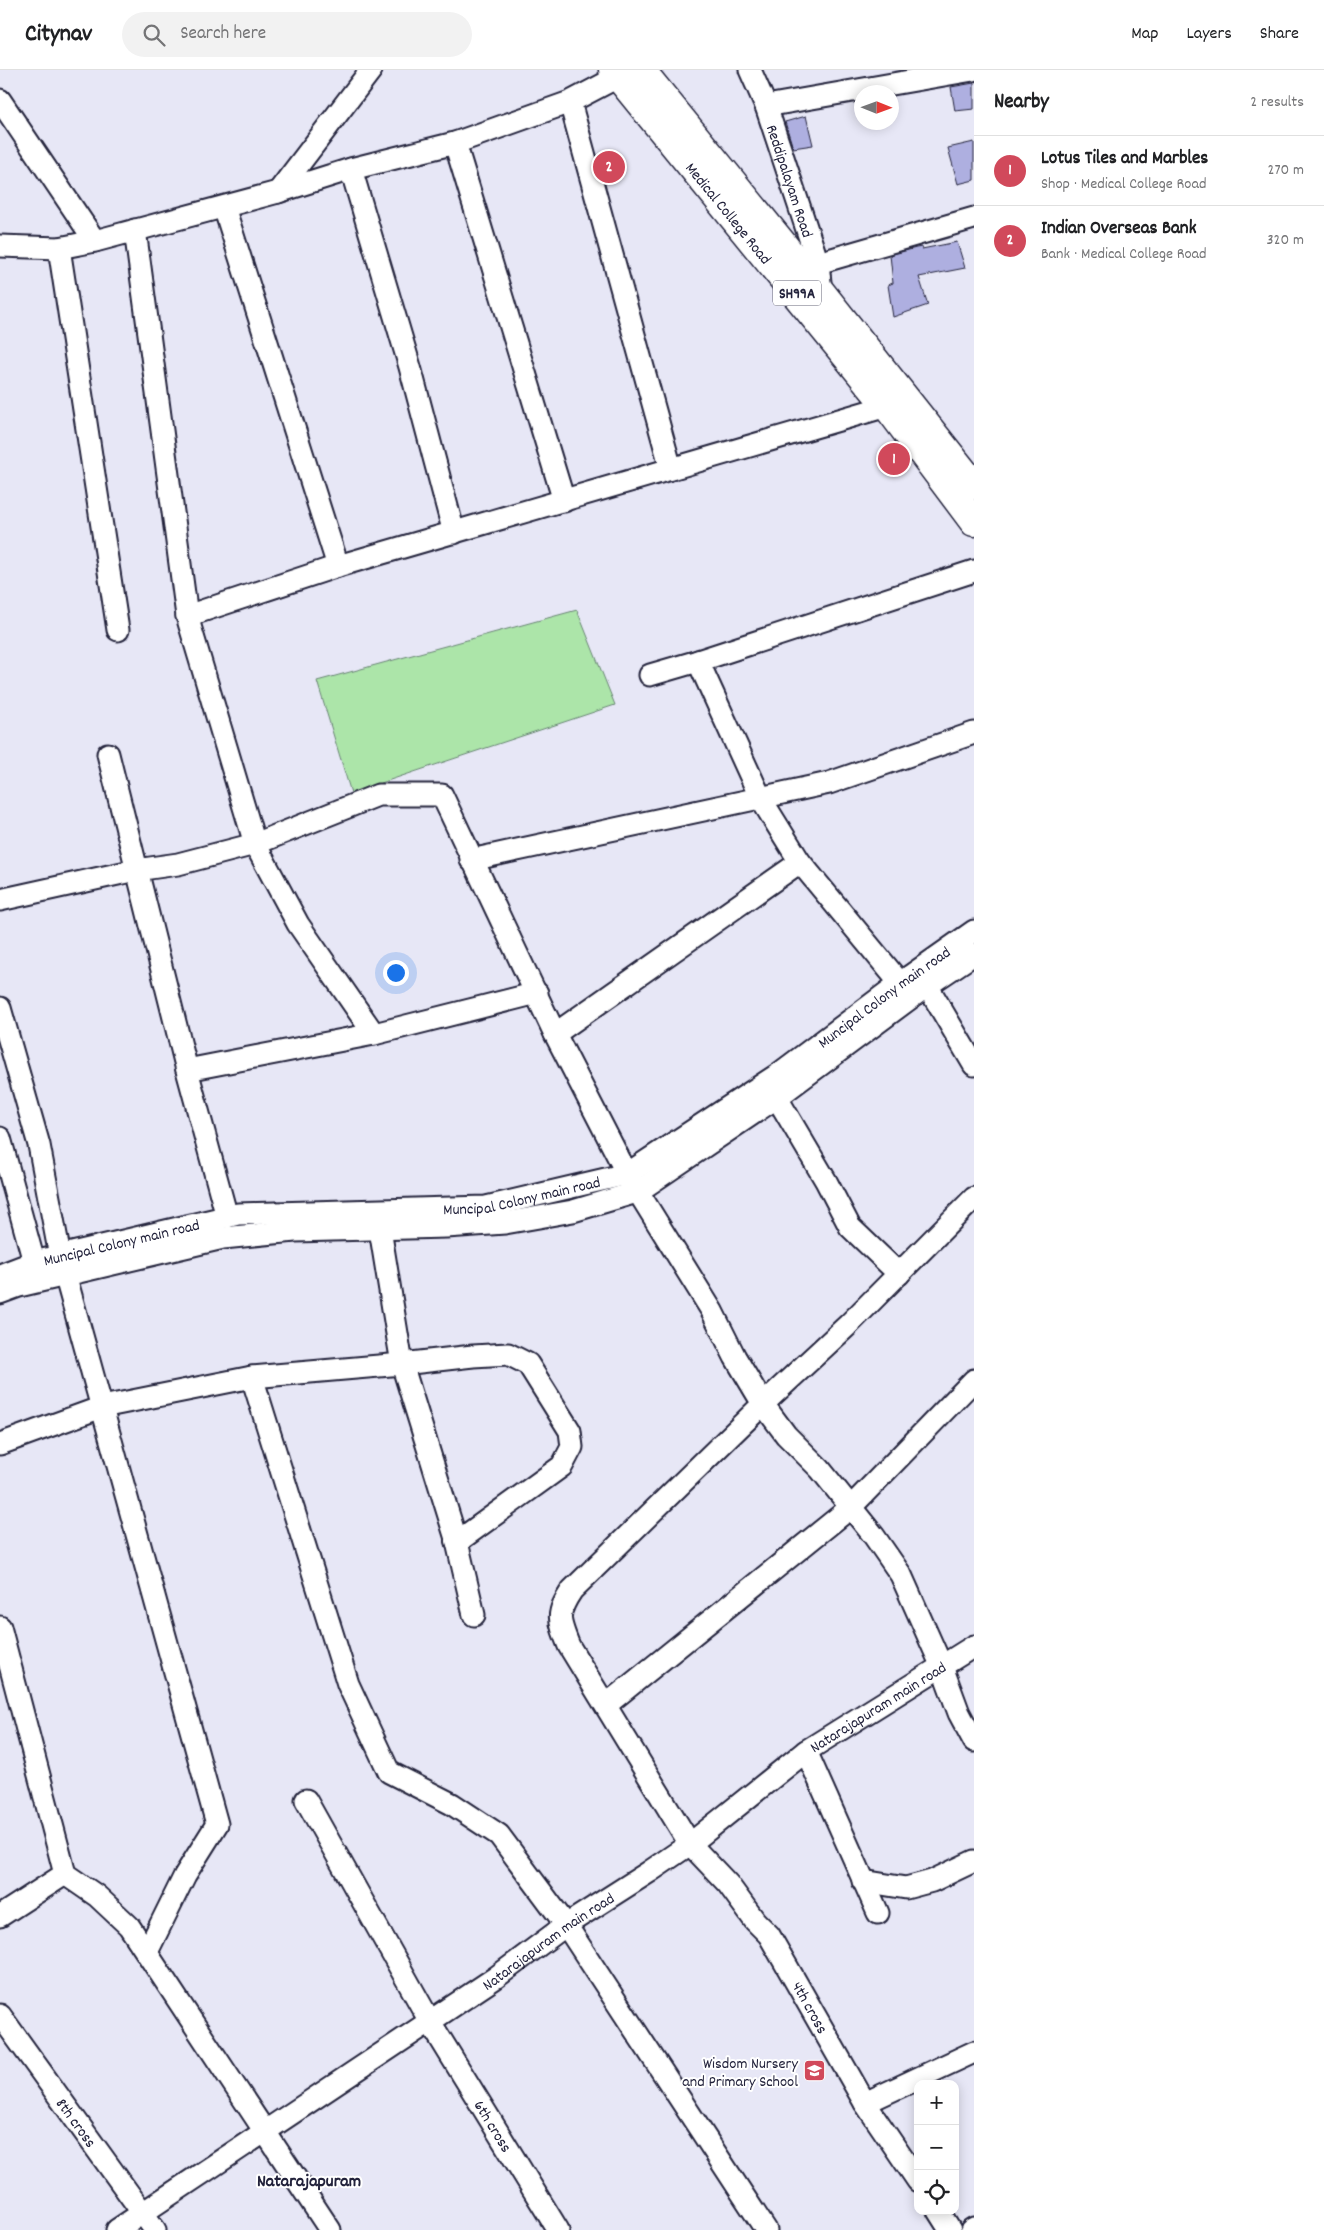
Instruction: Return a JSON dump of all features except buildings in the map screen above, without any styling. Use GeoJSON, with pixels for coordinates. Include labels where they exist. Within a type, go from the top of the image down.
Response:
{"type":"FeatureCollection","features":[{"type":"Feature","properties":{"kind":"main road","name":"Medical College Road"},"geometry":{"type":"LineString","coordinates":[[626,72],[821,292],[895,400],[974,522]]}},
{"type":"Feature","properties":{"kind":"main road","name":"Medical College Road"},"geometry":{"type":"LineString","coordinates":[[626,72],[895,400],[974,485]]}},
{"type":"Feature","properties":{"kind":"street"},"geometry":{"type":"LineString","coordinates":[[278,192],[371,70]]}},
{"type":"Feature","properties":{"kind":"street","name":"Reddipalayam Road"},"geometry":{"type":"LineString","coordinates":[[750,70],[766,106],[818,263],[821,292]]}},
{"type":"Feature","properties":{"kind":"street"},"geometry":{"type":"LineString","coordinates":[[766,106],[973,70]]}},
{"type":"Feature","properties":{"kind":"street"},"geometry":{"type":"LineString","coordinates":[[0,246],[59,248],[95,241],[278,192],[351,170],[454,143],[570,102],[626,72]]}},
{"type":"Feature","properties":{"kind":"street"},"geometry":{"type":"LineString","coordinates":[[0,100],[95,241]]}},
{"type":"Feature","properties":{"kind":"street"},"geometry":{"type":"LineString","coordinates":[[570,102],[672,469]]}},
{"type":"Feature","properties":{"kind":"street"},"geometry":{"type":"LineString","coordinates":[[454,143],[564,500]]}},
{"type":"Feature","properties":{"kind":"street"},"geometry":{"type":"LineString","coordinates":[[351,170],[410,367],[454,532]]}},
{"type":"Feature","properties":{"kind":"street"},"geometry":{"type":"LineString","coordinates":[[224,207],[338,566]]}},
{"type":"Feature","properties":{"kind":"street"},"geometry":{"type":"LineString","coordinates":[[818,263],[974,218]]}},
{"type":"Feature","properties":{"kind":"street"},"geometry":{"type":"LineString","coordinates":[[135,230],[187,616],[254,844],[298,924],[374,1034]]}},
{"type":"Feature","properties":{"kind":"street"},"geometry":{"type":"LineString","coordinates":[[59,248],[118,630]]}},
{"type":"Feature","properties":{"kind":"street"},"geometry":{"type":"LineString","coordinates":[[187,616],[338,566],[672,469],[895,400]]}},
{"type":"Feature","properties":{"kind":"street"},"geometry":{"type":"LineString","coordinates":[[650,675],[974,572]]}},
{"type":"Feature","properties":{"kind":"street"},"geometry":{"type":"LineString","coordinates":[[698,661],[761,799],[800,862],[900,983]]}},
{"type":"Feature","properties":{"kind":"street"},"geometry":{"type":"LineString","coordinates":[[471,860],[829,783],[974,733]]}},
{"type":"Feature","properties":{"kind":"street"},"geometry":{"type":"LineString","coordinates":[[108,754],[187,1070],[226,1216]]}},
{"type":"Feature","properties":{"kind":"street"},"geometry":{"type":"LineString","coordinates":[[0,900],[136,870],[178,864],[254,844],[378,795],[442,795],[471,860],[555,1034],[632,1183],[712,1311],[735,1357],[763,1404],[786,1435],[820,1469],[874,1536],[901,1575],[942,1667],[959,1713],[974,1741]]}},
{"type":"Feature","properties":{"kind":"street"},"geometry":{"type":"LineString","coordinates":[[555,1034],[800,862]]}},
{"type":"Feature","properties":{"kind":"street","name":"Muncipal Colony main road"},"geometry":{"type":"LineString","coordinates":[[0,1275],[34,1262],[63,1266],[226,1216],[238,1214],[379,1220],[486,1207],[632,1183],[772,1090],[900,983],[923,978],[974,932]]}},
{"type":"Feature","properties":{"kind":"street"},"geometry":{"type":"LineString","coordinates":[[899,1274],[850,1227],[826,1181],[772,1090],[923,978],[974,954]]}},
{"type":"Feature","properties":{"kind":"street"},"geometry":{"type":"LineString","coordinates":[[923,978],[974,1065]]}},
{"type":"Feature","properties":{"kind":"street"},"geometry":{"type":"LineString","coordinates":[[187,1070],[374,1034],[537,994]]}},
{"type":"Feature","properties":{"kind":"street"},"geometry":{"type":"LineString","coordinates":[[0,1008],[39,1144],[63,1266],[217,1824],[184,1875],[147,1952]]}},
{"type":"Feature","properties":{"kind":"street"},"geometry":{"type":"LineString","coordinates":[[0,1138],[34,1262]]}},
{"type":"Feature","properties":{"kind":"street","name":"4th cross"},"geometry":{"type":"LineString","coordinates":[[914,2175],[865,2103],[769,1935],[755,1921],[728,1884],[690,1844],[569,1646],[562,1628],[560,1608],[572,1590],[763,1404],[848,1325],[974,1198]]}},
{"type":"Feature","properties":{"kind":"street"},"geometry":{"type":"LineString","coordinates":[[0,1293],[63,1266],[223,1238],[379,1220],[402,1364],[457,1542],[474,1615]]}},
{"type":"Feature","properties":{"kind":"street"},"geometry":{"type":"LineString","coordinates":[[0,1444],[102,1407],[252,1377],[508,1354],[528,1364],[570,1430],[572,1447],[562,1466],[457,1542]]}},
{"type":"Feature","properties":{"kind":"street"},"geometry":{"type":"LineString","coordinates":[[252,1377],[348,1684],[389,1772],[452,1804],[499,1835],[566,1925],[766,2230]]}},
{"type":"Feature","properties":{"kind":"street"},"geometry":{"type":"LineString","coordinates":[[606,1705],[850,1508],[974,1380]]}},
{"type":"Feature","properties":{"kind":"street"},"geometry":{"type":"LineString","coordinates":[[0,1627],[64,1874],[97,1896],[129,1926],[266,2130],[330,2230]]}},
{"type":"Feature","properties":{"kind":"street","name":"Natarajapuram main road"},"geometry":{"type":"LineString","coordinates":[[118,2230],[519,1961],[566,1925],[690,1844],[806,1751],[974,1646]]}},
{"type":"Feature","properties":{"kind":"street"},"geometry":{"type":"LineString","coordinates":[[806,1751],[878,1913]]}},
{"type":"Feature","properties":{"kind":"street","name":"6th cross"},"geometry":{"type":"LineString","coordinates":[[306,1800],[430,2021],[558,2230]]}},
{"type":"Feature","properties":{"kind":"street"},"geometry":{"type":"LineString","coordinates":[[863,1881],[906,1888],[932,1881],[974,1861]]}},
{"type":"Feature","properties":{"kind":"street"},"geometry":{"type":"LineString","coordinates":[[0,1916],[64,1874]]}},
{"type":"Feature","properties":{"kind":"street","name":"8th cross"},"geometry":{"type":"LineString","coordinates":[[0,2014],[144,2212],[155,2230]]}},
{"type":"Feature","properties":{"kind":"street"},"geometry":{"type":"LineString","coordinates":[[865,2103],[974,2052]]}},
{"type":"Feature","properties":{"kind":"street"},"geometry":{"type":"LineString","coordinates":[[941,2215],[950,2230]]}},
{"type":"Feature","properties":{"kind":"green space"},"geometry":{"type":"Polygon","coordinates":[[[577,610],[615,705],[351,793],[317,681],[577,610]]]}},
{"type":"Feature","properties":{"kind":"place","name":"Indian Overseas Bank"},"geometry":{"type":"Point","coordinates":[609,167]}},
{"type":"Feature","properties":{"kind":"place","name":"Lotus Tiles and Marbles"},"geometry":{"type":"Point","coordinates":[894,459]}},
{"type":"Feature","properties":{"kind":"place","name":"Wisdom Nursery and Primary School"},"geometry":{"type":"Point","coordinates":[814,2071]}},
{"type":"Feature","properties":{"kind":"district","name":"Natarajapuram"},"geometry":{"type":"Point","coordinates":[309,2180]}}]}
